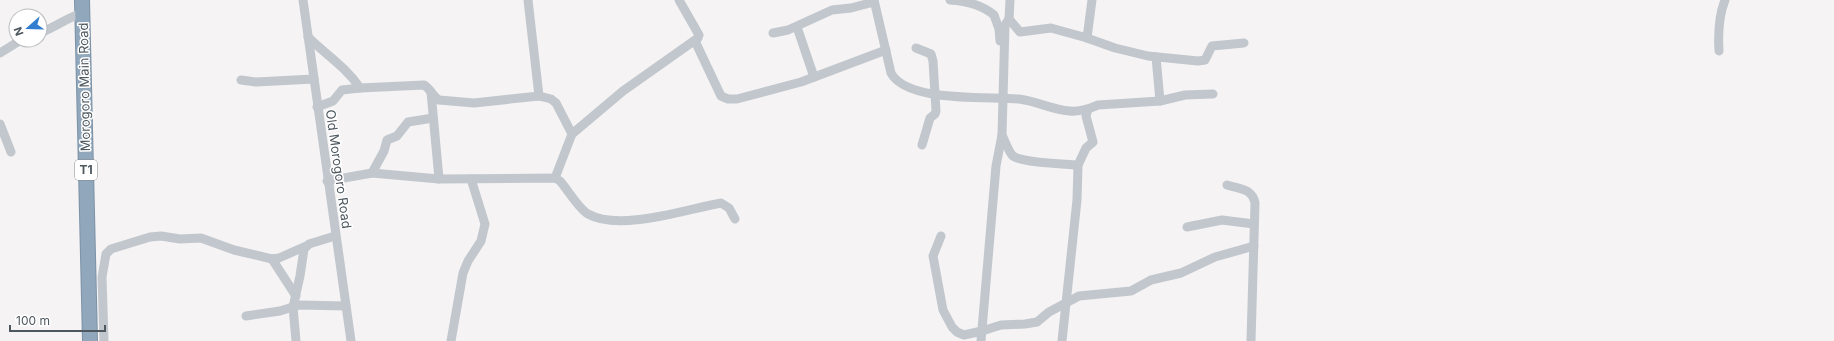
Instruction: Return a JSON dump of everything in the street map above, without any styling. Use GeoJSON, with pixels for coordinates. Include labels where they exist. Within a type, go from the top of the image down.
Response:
{"type":"FeatureCollection","features":[{"type":"Feature","properties":{"kind":"highway","name":"Morogoro Main Road"},"geometry":{"type":"LineString","coordinates":[[82,6],[90,341]]}},
{"type":"Feature","properties":{"kind":"street","name":"Old Morogoro Road"},"geometry":{"type":"LineString","coordinates":[[303,0],[327,181],[351,341]]}},
{"type":"Feature","properties":{"kind":"street"},"geometry":{"type":"LineString","coordinates":[[528,0],[539,96]]}},
{"type":"Feature","properties":{"kind":"street"},"geometry":{"type":"LineString","coordinates":[[555,178],[572,134],[622,91],[695,41],[698,35],[679,0]]}},
{"type":"Feature","properties":{"kind":"street"},"geometry":{"type":"LineString","coordinates":[[950,0],[982,7],[994,15],[1000,38],[1002,135],[996,166],[981,341]]}},
{"type":"Feature","properties":{"kind":"street"},"geometry":{"type":"LineString","coordinates":[[1001,99],[1005,25],[1008,19],[1010,0]]}},
{"type":"Feature","properties":{"kind":"street"},"geometry":{"type":"LineString","coordinates":[[1087,38],[1092,0]]}},
{"type":"Feature","properties":{"kind":"street"},"geometry":{"type":"LineString","coordinates":[[1719,51],[1718,37],[1722,6],[1725,0]]}},
{"type":"Feature","properties":{"kind":"street"},"geometry":{"type":"LineString","coordinates":[[773,33],[797,27],[832,10],[851,8],[874,1],[894,79],[926,94],[968,98],[1020,99],[1072,111],[1088,109],[1098,105],[1160,101],[1185,95],[1213,94]]}},
{"type":"Feature","properties":{"kind":"street"},"geometry":{"type":"LineString","coordinates":[[48,30],[58,26],[82,6]]}},
{"type":"Feature","properties":{"kind":"street"},"geometry":{"type":"LineString","coordinates":[[1008,19],[1020,32],[1051,28],[1115,48],[1156,57],[1202,61],[1208,57],[1212,46],[1244,43]]}},
{"type":"Feature","properties":{"kind":"street"},"geometry":{"type":"LineString","coordinates":[[797,27],[814,77]]}},
{"type":"Feature","properties":{"kind":"street"},"geometry":{"type":"LineString","coordinates":[[308,37],[316,46],[342,66],[360,88]]}},
{"type":"Feature","properties":{"kind":"street"},"geometry":{"type":"LineString","coordinates":[[695,41],[721,96],[728,99],[750,96],[814,77],[886,50]]}},
{"type":"Feature","properties":{"kind":"street"},"geometry":{"type":"LineString","coordinates":[[916,48],[932,56],[935,94],[935,114],[930,118],[922,145]]}},
{"type":"Feature","properties":{"kind":"street"},"geometry":{"type":"LineString","coordinates":[[1156,57],[1160,101]]}},
{"type":"Feature","properties":{"kind":"street"},"geometry":{"type":"LineString","coordinates":[[241,80],[256,82],[314,79]]}},
{"type":"Feature","properties":{"kind":"street"},"geometry":{"type":"LineString","coordinates":[[318,107],[333,101],[342,90],[360,88],[424,85],[429,88],[434,98],[439,100],[474,104],[539,96],[551,99],[556,103],[572,134]]}},
{"type":"Feature","properties":{"kind":"street"},"geometry":{"type":"LineString","coordinates":[[431,92],[439,179]]}},
{"type":"Feature","properties":{"kind":"street"},"geometry":{"type":"LineString","coordinates":[[1062,341],[1077,200],[1078,165],[1086,148],[1093,142],[1086,116],[1088,109]]}},
{"type":"Feature","properties":{"kind":"street"},"geometry":{"type":"LineString","coordinates":[[372,174],[384,151],[387,140],[397,136],[408,122],[433,118]]}},
{"type":"Feature","properties":{"kind":"street"},"geometry":{"type":"LineString","coordinates":[[0,124],[11,152]]}},
{"type":"Feature","properties":{"kind":"street"},"geometry":{"type":"LineString","coordinates":[[1002,135],[1012,155],[1016,158],[1026,161],[1078,165]]}},
{"type":"Feature","properties":{"kind":"street"},"geometry":{"type":"LineString","coordinates":[[327,181],[372,174],[439,179],[555,178],[560,181],[587,214],[595,217],[625,220],[660,217],[721,203],[729,208],[735,219]]}},
{"type":"Feature","properties":{"kind":"street"},"geometry":{"type":"LineString","coordinates":[[451,341],[463,273],[468,261],[481,241],[485,224],[471,179]]}},
{"type":"Feature","properties":{"kind":"street"},"geometry":{"type":"LineString","coordinates":[[1226,185],[1248,191],[1254,196],[1251,341]]}},
{"type":"Feature","properties":{"kind":"street"},"geometry":{"type":"LineString","coordinates":[[1187,227],[1222,220],[1254,224]]}},
{"type":"Feature","properties":{"kind":"street"},"geometry":{"type":"LineString","coordinates":[[104,341],[102,277],[106,254],[111,249],[156,236],[184,239],[201,238],[234,250],[272,259],[279,258],[306,246],[335,236]]}},
{"type":"Feature","properties":{"kind":"street"},"geometry":{"type":"LineString","coordinates":[[941,236],[933,256],[943,310],[957,332],[964,334],[982,331],[1001,325],[1038,322],[1049,312],[1066,305],[1084,294],[1131,291],[1151,280],[1181,273],[1215,257],[1254,246]]}},
{"type":"Feature","properties":{"kind":"street"},"geometry":{"type":"LineString","coordinates":[[296,341],[293,306],[302,267],[304,249],[306,246]]}},
{"type":"Feature","properties":{"kind":"street"},"geometry":{"type":"LineString","coordinates":[[272,259],[296,296]]}},
{"type":"Feature","properties":{"kind":"street"},"geometry":{"type":"LineString","coordinates":[[246,316],[300,305],[346,306]]}}]}
